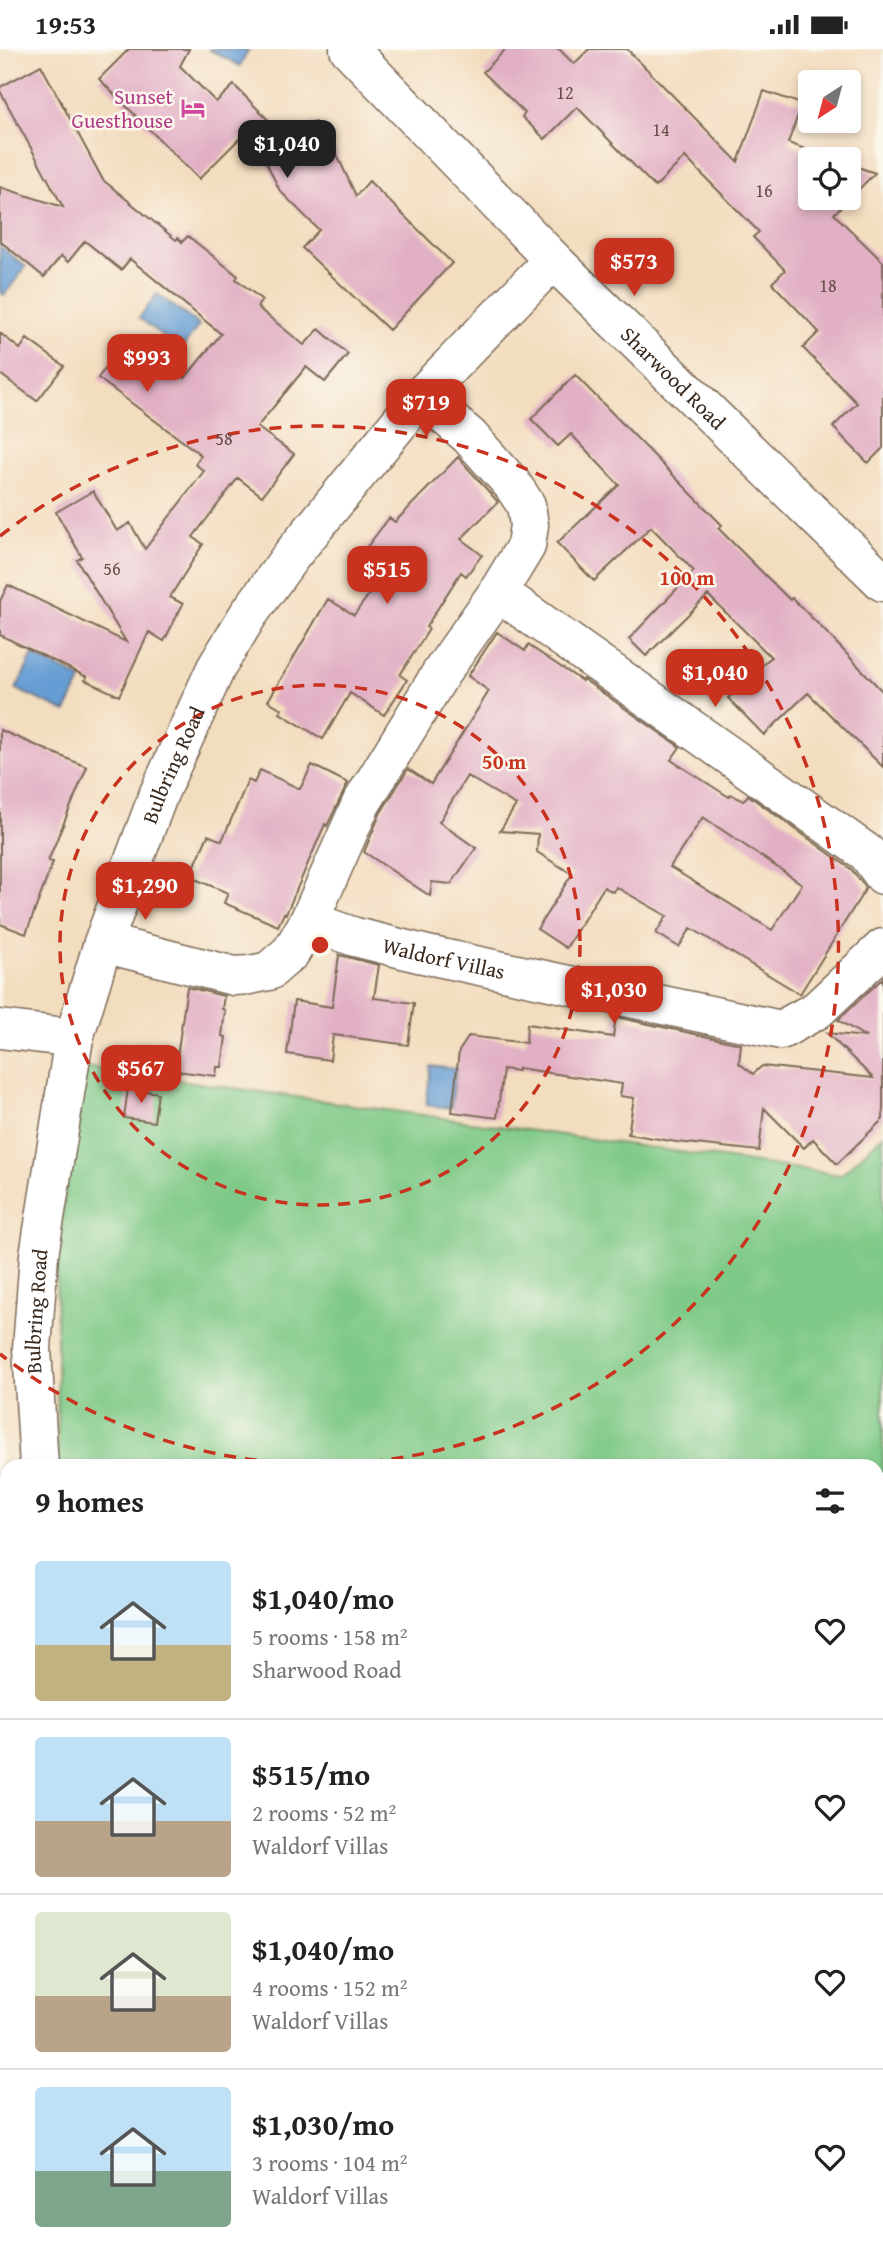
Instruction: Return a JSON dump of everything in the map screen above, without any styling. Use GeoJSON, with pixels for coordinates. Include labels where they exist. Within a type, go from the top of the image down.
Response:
{"type":"FeatureCollection","features":[{"type":"Feature","properties":{"kind":"street","name":"Sharwood Road"},"geometry":{"type":"LineString","coordinates":[[349,49],[552,260],[883,582]]}},
{"type":"Feature","properties":{"kind":"street","name":"Bulbring Road"},"geometry":{"type":"LineString","coordinates":[[38,1459],[32,1349],[39,1255],[74,1038],[103,943],[159,793],[216,668],[248,615],[291,556],[421,396],[552,260]]}},
{"type":"Feature","properties":{"kind":"street"},"geometry":{"type":"LineString","coordinates":[[103,943],[233,976],[269,971],[291,952],[309,921],[361,804],[441,673],[498,592],[526,546],[529,525],[526,505],[512,484],[468,436],[421,396]]}},
{"type":"Feature","properties":{"kind":"street"},"geometry":{"type":"LineString","coordinates":[[498,592],[867,853],[883,875]]}},
{"type":"Feature","properties":{"kind":"street","name":"Waldorf Villas"},"geometry":{"type":"LineString","coordinates":[[309,921],[355,937],[423,954],[780,1030],[817,1010],[883,949]]}},
{"type":"Feature","properties":{"kind":"street"},"geometry":{"type":"LineString","coordinates":[[0,1029],[74,1038]]}},
{"type":"Feature","properties":{"kind":"green space"},"geometry":{"type":"Polygon","coordinates":[[[87,1067],[841,1175],[883,1135],[883,1459],[58,1459],[56,1245],[87,1067]]]}},
{"type":"Feature","properties":{"kind":"water"},"geometry":{"type":"Polygon","coordinates":[[[208,49],[249,49],[240,66],[208,49]]]}},
{"type":"Feature","properties":{"kind":"water"},"geometry":{"type":"Polygon","coordinates":[[[0,246],[26,267],[4,295],[0,291],[0,246]]]}},
{"type":"Feature","properties":{"kind":"water"},"geometry":{"type":"Polygon","coordinates":[[[157,294],[199,325],[181,350],[139,318],[157,294]]]}},
{"type":"Feature","properties":{"kind":"water"},"geometry":{"type":"Polygon","coordinates":[[[33,655],[82,679],[66,712],[16,689],[33,655]]]}},
{"type":"Feature","properties":{"kind":"water"},"geometry":{"type":"Polygon","coordinates":[[[431,1066],[456,1069],[451,1108],[426,1105],[431,1066]]]}},
{"type":"Feature","properties":{"kind":"building"},"geometry":{"type":"Polygon","coordinates":[[[129,49],[189,49],[180,66],[216,102],[234,85],[284,136],[315,122],[322,135],[327,133],[356,196],[369,181],[452,263],[389,330],[302,248],[319,230],[280,191],[250,128],[199,179],[99,79],[129,49]]]}},
{"type":"Feature","properties":{"kind":"building"},"geometry":{"type":"Polygon","coordinates":[[[506,49],[559,49],[574,64],[589,49],[627,49],[738,162],[764,91],[798,103],[798,115],[788,143],[800,147],[798,210],[838,210],[834,214],[883,262],[883,448],[868,463],[833,427],[857,403],[803,348],[819,332],[772,283],[785,270],[753,237],[759,232],[685,157],[655,187],[577,107],[545,139],[522,117],[525,113],[483,72],[506,49]]]}},
{"type":"Feature","properties":{"kind":"building"},"geometry":{"type":"Polygon","coordinates":[[[41,65],[103,180],[176,240],[178,238],[182,242],[188,236],[238,276],[236,279],[262,300],[257,307],[304,345],[319,329],[348,354],[325,382],[306,367],[257,427],[294,454],[262,496],[238,478],[193,537],[203,544],[170,597],[183,604],[164,641],[149,632],[119,696],[85,680],[87,677],[0,635],[0,601],[8,585],[126,642],[77,560],[82,557],[56,512],[93,491],[117,531],[130,523],[145,549],[204,471],[195,464],[201,455],[98,378],[129,336],[185,378],[221,334],[130,259],[121,270],[85,241],[68,262],[61,256],[44,277],[0,241],[0,187],[63,207],[0,91],[0,87],[41,65]]]}},
{"type":"Feature","properties":{"kind":"building"},"geometry":{"type":"Polygon","coordinates":[[[861,168],[875,173],[861,187],[861,168]]]}},
{"type":"Feature","properties":{"kind":"building"},"geometry":{"type":"Polygon","coordinates":[[[0,333],[20,349],[27,339],[64,366],[37,401],[0,374],[0,333]]]}},
{"type":"Feature","properties":{"kind":"building"},"geometry":{"type":"Polygon","coordinates":[[[575,375],[722,525],[718,528],[790,600],[792,598],[883,692],[883,767],[808,693],[764,735],[728,698],[771,657],[708,595],[646,656],[629,639],[694,571],[651,527],[594,581],[557,543],[619,485],[571,434],[558,446],[531,419],[575,375]]]}},
{"type":"Feature","properties":{"kind":"building"},"geometry":{"type":"Polygon","coordinates":[[[458,457],[498,502],[461,539],[482,555],[466,576],[461,572],[426,627],[429,629],[400,675],[407,680],[384,715],[350,693],[323,739],[280,713],[282,709],[268,701],[328,599],[354,615],[384,574],[360,556],[389,518],[395,522],[458,457]]]}},
{"type":"Feature","properties":{"kind":"building"},"geometry":{"type":"Polygon","coordinates":[[[497,632],[525,651],[528,645],[582,681],[583,679],[680,747],[671,760],[729,797],[731,794],[743,801],[748,795],[851,869],[866,888],[800,994],[691,928],[679,947],[656,933],[667,916],[616,887],[613,892],[604,887],[566,948],[537,929],[572,874],[537,852],[538,834],[500,831],[516,805],[467,776],[439,822],[476,848],[451,884],[432,882],[430,896],[364,852],[380,814],[408,769],[431,784],[489,691],[468,676],[497,632]],[[703,817],[670,867],[772,930],[802,884],[703,817]]]}},
{"type":"Feature","properties":{"kind":"building"},"geometry":{"type":"Polygon","coordinates":[[[0,730],[87,767],[48,861],[53,862],[26,934],[0,924],[0,730]]]}},
{"type":"Feature","properties":{"kind":"building"},"geometry":{"type":"Polygon","coordinates":[[[312,765],[348,783],[327,826],[325,824],[286,914],[284,913],[278,926],[224,903],[228,893],[190,877],[208,835],[222,841],[248,780],[254,783],[260,770],[300,789],[312,765]]]}},
{"type":"Feature","properties":{"kind":"building"},"geometry":{"type":"Polygon","coordinates":[[[339,955],[379,965],[374,998],[414,1003],[408,1045],[333,1035],[330,1060],[287,1054],[294,1001],[332,1007],[339,955]]]}},
{"type":"Feature","properties":{"kind":"building"},"geometry":{"type":"Polygon","coordinates":[[[883,978],[883,1119],[837,1164],[813,1139],[804,1148],[764,1108],[759,1151],[677,1142],[628,1134],[634,1098],[620,1096],[622,1084],[518,1068],[518,1071],[503,1069],[497,1118],[452,1112],[459,1051],[469,1036],[526,1043],[527,1024],[613,1037],[616,1017],[741,1044],[739,1063],[753,1074],[762,1066],[873,1078],[827,1033],[866,1037],[838,1020],[883,978]]]}},
{"type":"Feature","properties":{"kind":"building"},"geometry":{"type":"Polygon","coordinates":[[[187,987],[224,996],[222,1036],[226,1037],[222,1067],[217,1067],[216,1076],[175,1071],[187,987]]]}},
{"type":"Feature","properties":{"kind":"building"},"geometry":{"type":"Polygon","coordinates":[[[128,1088],[158,1093],[154,1122],[124,1118],[128,1088]]]}},
{"type":"Feature","properties":{"kind":"place","name":"Sunset Guesthouse"},"geometry":{"type":"Point","coordinates":[193,108]}}]}
